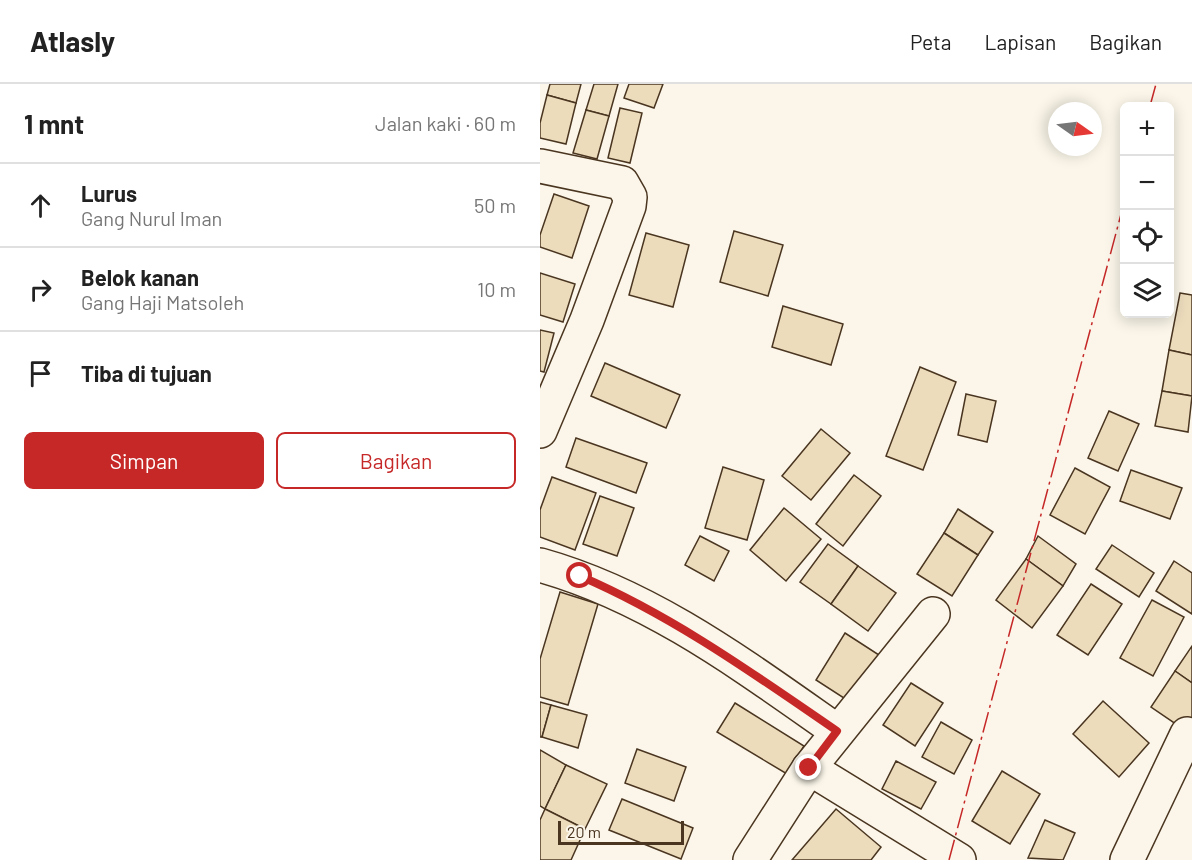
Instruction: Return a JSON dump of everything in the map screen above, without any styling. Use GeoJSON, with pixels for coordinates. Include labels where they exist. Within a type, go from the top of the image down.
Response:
{"type":"FeatureCollection","features":[{"type":"Feature","properties":{"kind":"street"},"geometry":{"type":"LineString","coordinates":[[540,166],[622,183],[630,197],[629,206],[587,320],[540,431]]}},
{"type":"Feature","properties":{"kind":"street"},"geometry":{"type":"LineString","coordinates":[[540,565],[580,576],[626,596],[693,634],[837,731]]}},
{"type":"Feature","properties":{"kind":"street"},"geometry":{"type":"LineString","coordinates":[[750,860],[809,768],[933,614]]}},
{"type":"Feature","properties":{"kind":"street"},"geometry":{"type":"LineString","coordinates":[[1127,860],[1187,734]]}},
{"type":"Feature","properties":{"kind":"street"},"geometry":{"type":"LineString","coordinates":[[809,768],[959,860]]}},
{"type":"Feature","properties":{"kind":"building"},"geometry":{"type":"Polygon","coordinates":[[[550,84],[581,84],[576,103],[547,95],[550,84]]]}},
{"type":"Feature","properties":{"kind":"building"},"geometry":{"type":"Polygon","coordinates":[[[594,84],[618,84],[609,116],[586,110],[594,84]]]}},
{"type":"Feature","properties":{"kind":"building"},"geometry":{"type":"Polygon","coordinates":[[[629,84],[663,84],[654,108],[624,98],[629,84]]]}},
{"type":"Feature","properties":{"kind":"building"},"geometry":{"type":"Polygon","coordinates":[[[547,95],[576,103],[566,144],[540,138],[540,123],[547,95]]]}},
{"type":"Feature","properties":{"kind":"building"},"geometry":{"type":"Polygon","coordinates":[[[620,108],[642,113],[630,163],[608,158],[620,108]]]}},
{"type":"Feature","properties":{"kind":"building"},"geometry":{"type":"Polygon","coordinates":[[[586,110],[609,116],[597,159],[573,153],[586,110]]]}},
{"type":"Feature","properties":{"kind":"building"},"geometry":{"type":"Polygon","coordinates":[[[554,194],[589,206],[572,258],[540,247],[540,235],[554,194]]]}},
{"type":"Feature","properties":{"kind":"building"},"geometry":{"type":"Polygon","coordinates":[[[734,231],[783,245],[768,296],[720,282],[734,231]]]}},
{"type":"Feature","properties":{"kind":"building"},"geometry":{"type":"Polygon","coordinates":[[[646,233],[689,245],[673,307],[629,295],[646,233]]]}},
{"type":"Feature","properties":{"kind":"building"},"geometry":{"type":"Polygon","coordinates":[[[540,273],[575,284],[563,322],[540,315],[540,273]]]}},
{"type":"Feature","properties":{"kind":"building"},"geometry":{"type":"Polygon","coordinates":[[[1180,293],[1192,295],[1192,355],[1169,350],[1180,293]]]}},
{"type":"Feature","properties":{"kind":"building"},"geometry":{"type":"Polygon","coordinates":[[[783,306],[843,324],[831,365],[772,347],[783,306]]]}},
{"type":"Feature","properties":{"kind":"building"},"geometry":{"type":"Polygon","coordinates":[[[540,330],[554,333],[544,372],[540,371],[540,330]]]}},
{"type":"Feature","properties":{"kind":"building"},"geometry":{"type":"Polygon","coordinates":[[[1169,350],[1192,355],[1192,396],[1162,391],[1169,350]]]}},
{"type":"Feature","properties":{"kind":"building"},"geometry":{"type":"Polygon","coordinates":[[[605,363],[680,395],[666,428],[591,396],[605,363]]]}},
{"type":"Feature","properties":{"kind":"building"},"geometry":{"type":"Polygon","coordinates":[[[920,367],[956,382],[923,470],[886,456],[920,367]]]}},
{"type":"Feature","properties":{"kind":"building"},"geometry":{"type":"Polygon","coordinates":[[[1162,391],[1192,396],[1188,432],[1155,426],[1162,391]]]}},
{"type":"Feature","properties":{"kind":"building"},"geometry":{"type":"Polygon","coordinates":[[[966,394],[996,401],[987,442],[958,435],[966,394]]]}},
{"type":"Feature","properties":{"kind":"building"},"geometry":{"type":"Polygon","coordinates":[[[1109,411],[1139,424],[1118,471],[1088,458],[1109,411]]]}},
{"type":"Feature","properties":{"kind":"building"},"geometry":{"type":"Polygon","coordinates":[[[821,429],[850,453],[811,500],[782,476],[821,429]]]}},
{"type":"Feature","properties":{"kind":"building"},"geometry":{"type":"Polygon","coordinates":[[[576,438],[647,463],[636,493],[566,467],[576,438]]]}},
{"type":"Feature","properties":{"kind":"building"},"geometry":{"type":"Polygon","coordinates":[[[723,467],[764,480],[747,540],[705,528],[723,467]]]}},
{"type":"Feature","properties":{"kind":"building"},"geometry":{"type":"Polygon","coordinates":[[[1075,468],[1110,487],[1085,534],[1050,515],[1075,468]]]}},
{"type":"Feature","properties":{"kind":"building"},"geometry":{"type":"Polygon","coordinates":[[[1131,470],[1182,488],[1170,519],[1120,501],[1131,470]]]}},
{"type":"Feature","properties":{"kind":"building"},"geometry":{"type":"Polygon","coordinates":[[[854,475],[881,496],[843,546],[816,524],[854,475]]]}},
{"type":"Feature","properties":{"kind":"building"},"geometry":{"type":"Polygon","coordinates":[[[552,477],[596,493],[575,550],[540,537],[540,510],[552,477]]]}},
{"type":"Feature","properties":{"kind":"building"},"geometry":{"type":"Polygon","coordinates":[[[600,496],[634,508],[617,556],[583,544],[600,496]]]}},
{"type":"Feature","properties":{"kind":"building"},"geometry":{"type":"Polygon","coordinates":[[[784,508],[821,539],[786,581],[750,550],[784,508]]]}},
{"type":"Feature","properties":{"kind":"building"},"geometry":{"type":"Polygon","coordinates":[[[958,509],[993,532],[978,555],[944,533],[958,509]]]}},
{"type":"Feature","properties":{"kind":"building"},"geometry":{"type":"Polygon","coordinates":[[[944,533],[978,555],[952,596],[917,574],[944,533]]]}},
{"type":"Feature","properties":{"kind":"building"},"geometry":{"type":"Polygon","coordinates":[[[700,536],[729,551],[714,581],[685,565],[700,536]]]}},
{"type":"Feature","properties":{"kind":"building"},"geometry":{"type":"Polygon","coordinates":[[[1038,536],[1076,564],[1063,586],[1026,559],[1038,536]]]}},
{"type":"Feature","properties":{"kind":"building"},"geometry":{"type":"Polygon","coordinates":[[[828,544],[858,566],[831,604],[800,582],[828,544]]]}},
{"type":"Feature","properties":{"kind":"building"},"geometry":{"type":"Polygon","coordinates":[[[1112,545],[1154,573],[1139,597],[1096,569],[1112,545]]]}},
{"type":"Feature","properties":{"kind":"building"},"geometry":{"type":"Polygon","coordinates":[[[1026,559],[1063,586],[1032,628],[996,600],[1026,559]]]}},
{"type":"Feature","properties":{"kind":"building"},"geometry":{"type":"Polygon","coordinates":[[[1174,561],[1192,573],[1192,614],[1156,591],[1174,561]]]}},
{"type":"Feature","properties":{"kind":"building"},"geometry":{"type":"Polygon","coordinates":[[[858,566],[896,593],[868,631],[831,604],[858,566]]]}},
{"type":"Feature","properties":{"kind":"building"},"geometry":{"type":"Polygon","coordinates":[[[1091,584],[1122,604],[1088,655],[1057,635],[1091,584]]]}},
{"type":"Feature","properties":{"kind":"building"},"geometry":{"type":"Polygon","coordinates":[[[560,592],[598,604],[568,705],[540,697],[540,659],[560,592]]]}},
{"type":"Feature","properties":{"kind":"building"},"geometry":{"type":"Polygon","coordinates":[[[1152,600],[1184,617],[1153,676],[1120,658],[1152,600]]]}},
{"type":"Feature","properties":{"kind":"building"},"geometry":{"type":"Polygon","coordinates":[[[845,633],[879,655],[850,702],[816,680],[845,633]]]}},
{"type":"Feature","properties":{"kind":"building"},"geometry":{"type":"Polygon","coordinates":[[[1192,646],[1192,683],[1175,671],[1192,646]]]}},
{"type":"Feature","properties":{"kind":"building"},"geometry":{"type":"Polygon","coordinates":[[[1175,671],[1192,683],[1192,735],[1151,707],[1175,671]]]}},
{"type":"Feature","properties":{"kind":"building"},"geometry":{"type":"Polygon","coordinates":[[[911,683],[943,703],[915,746],[883,725],[911,683]]]}},
{"type":"Feature","properties":{"kind":"building"},"geometry":{"type":"Polygon","coordinates":[[[1103,701],[1149,743],[1119,777],[1073,734],[1103,701]]]}},
{"type":"Feature","properties":{"kind":"building"},"geometry":{"type":"Polygon","coordinates":[[[540,702],[551,705],[542,737],[540,737],[540,702]]]}},
{"type":"Feature","properties":{"kind":"building"},"geometry":{"type":"Polygon","coordinates":[[[735,703],[804,746],[787,774],[717,732],[735,703]]]}},
{"type":"Feature","properties":{"kind":"building"},"geometry":{"type":"Polygon","coordinates":[[[551,705],[587,715],[578,748],[542,737],[551,705]]]}},
{"type":"Feature","properties":{"kind":"building"},"geometry":{"type":"Polygon","coordinates":[[[941,722],[972,740],[954,774],[922,757],[941,722]]]}},
{"type":"Feature","properties":{"kind":"building"},"geometry":{"type":"Polygon","coordinates":[[[637,749],[686,767],[674,801],[625,783],[637,749]]]}},
{"type":"Feature","properties":{"kind":"building"},"geometry":{"type":"Polygon","coordinates":[[[540,750],[566,765],[545,809],[540,806],[540,750]]]}},
{"type":"Feature","properties":{"kind":"building"},"geometry":{"type":"Polygon","coordinates":[[[896,761],[936,782],[921,809],[882,789],[896,761]]]}},
{"type":"Feature","properties":{"kind":"building"},"geometry":{"type":"Polygon","coordinates":[[[566,765],[607,784],[585,829],[545,809],[566,765]]]}},
{"type":"Feature","properties":{"kind":"building"},"geometry":{"type":"Polygon","coordinates":[[[1002,771],[1040,794],[1010,844],[972,821],[1002,771]]]}},
{"type":"Feature","properties":{"kind":"building"},"geometry":{"type":"Polygon","coordinates":[[[622,799],[693,828],[681,859],[609,830],[622,799]]]}},
{"type":"Feature","properties":{"kind":"building"},"geometry":{"type":"Polygon","coordinates":[[[545,809],[585,829],[571,860],[540,860],[540,820],[545,809]]]}},
{"type":"Feature","properties":{"kind":"building"},"geometry":{"type":"Polygon","coordinates":[[[836,809],[881,847],[871,860],[792,860],[836,809]]]}},
{"type":"Feature","properties":{"kind":"building"},"geometry":{"type":"Polygon","coordinates":[[[1045,820],[1075,833],[1063,860],[1028,858],[1045,820]]]}},
{"type":"Feature","properties":{"kind":"power"},"geometry":{"type":"LineString","coordinates":[[1151,102],[1156,84]]}},
{"type":"Feature","properties":{"kind":"power"},"geometry":{"type":"LineString","coordinates":[[949,860],[1122,210]]}},
{"type":"Feature","properties":{"kind":"route"},"geometry":{"type":"LineString","coordinates":[[580,576],[626,596],[693,634],[837,731],[809,768]]}}]}
